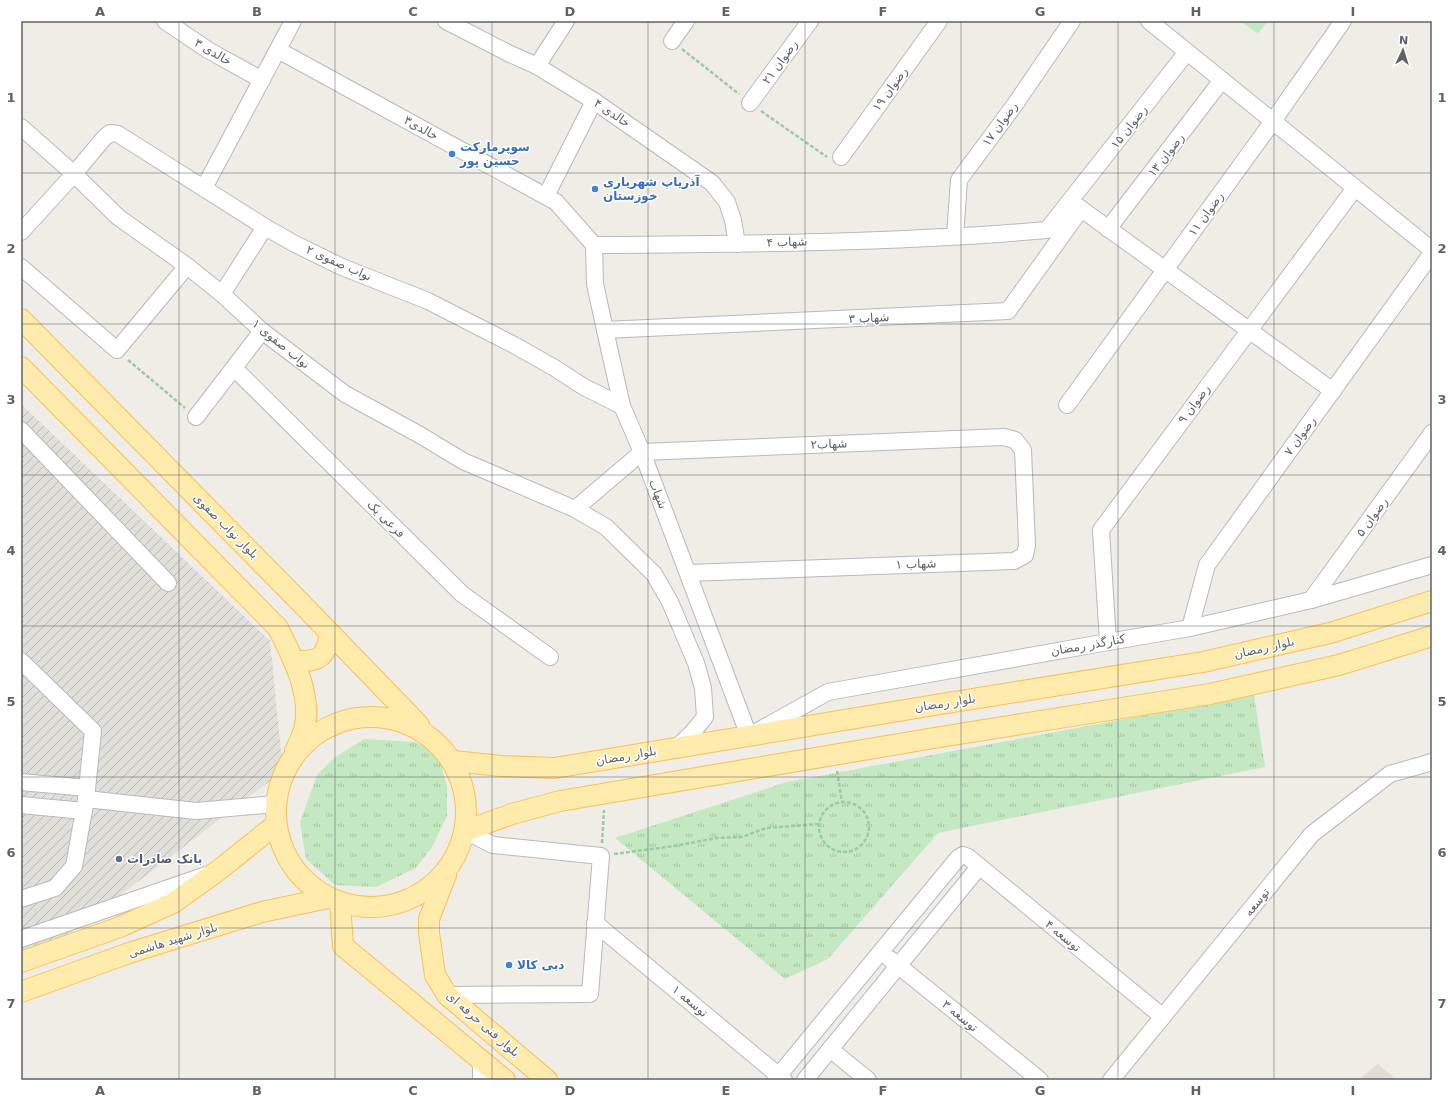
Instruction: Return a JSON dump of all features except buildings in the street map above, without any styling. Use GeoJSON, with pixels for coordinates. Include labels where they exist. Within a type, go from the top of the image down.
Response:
{"type":"FeatureCollection","features":[{"type":"Feature","properties":{"kind":"main road","name":"بلوار نواب صفوی"},"geometry":{"type":"LineString","coordinates":[[21,319],[330,633],[453,761]]}},
{"type":"Feature","properties":{"kind":"main road"},"geometry":{"type":"LineString","coordinates":[[21,367],[278,628],[294,661],[305,698],[305,725],[294,753],[283,771],[275,798],[275,825],[284,854],[302,879],[334,900],[370,908],[400,903],[428,890],[449,868]]}},
{"type":"Feature","properties":{"kind":"main road","name":"بلوار رمضان"},"geometry":{"type":"LineString","coordinates":[[453,761],[501,766],[554,768],[1203,662],[1330,633],[1432,601]]}},
{"type":"Feature","properties":{"kind":"main road"},"geometry":{"type":"LineString","coordinates":[[294,661],[307,662],[317,659],[327,648],[330,633]]}},
{"type":"Feature","properties":{"kind":"main road"},"geometry":{"type":"LineString","coordinates":[[453,761],[466,795],[465,832],[512,814],[560,801],[940,737],[1210,694],[1339,665],[1432,636]]}},
{"type":"Feature","properties":{"kind":"main road"},"geometry":{"type":"LineString","coordinates":[[935,705],[940,737]]}},
{"type":"Feature","properties":{"kind":"main road"},"geometry":{"type":"LineString","coordinates":[[294,753],[322,729],[358,717],[395,719],[429,736]]}},
{"type":"Feature","properties":{"kind":"main road"},"geometry":{"type":"LineString","coordinates":[[21,962],[120,927],[173,903],[219,870],[275,825]]}},
{"type":"Feature","properties":{"kind":"main road","name":"بلوار فنی حرفه ای"},"geometry":{"type":"LineString","coordinates":[[465,832],[429,918],[429,933],[435,975],[447,995],[547,1080]]}},
{"type":"Feature","properties":{"kind":"main road"},"geometry":{"type":"LineString","coordinates":[[334,900],[342,946],[481,1070],[506,1080]]}},
{"type":"Feature","properties":{"kind":"main road","name":"بلوار شهید هاشمی"},"geometry":{"type":"LineString","coordinates":[[21,992],[129,953],[254,915],[334,900]]}},
{"type":"Feature","properties":{"kind":"street","name":"خالدی ۳"},"geometry":{"type":"LineString","coordinates":[[165,21],[208,50],[262,80]]}},
{"type":"Feature","properties":{"kind":"street"},"geometry":{"type":"LineString","coordinates":[[204,188],[293,21]]}},
{"type":"Feature","properties":{"kind":"street","name":"خالدی ۴"},"geometry":{"type":"LineString","coordinates":[[446,21],[508,53],[537,66],[594,101],[712,183],[727,202],[733,220],[737,244]]}},
{"type":"Feature","properties":{"kind":"street"},"geometry":{"type":"LineString","coordinates":[[537,66],[566,21]]}},
{"type":"Feature","properties":{"kind":"street"},"geometry":{"type":"LineString","coordinates":[[672,42],[686,21]]}},
{"type":"Feature","properties":{"kind":"street","name":"رضوان ۲۱"},"geometry":{"type":"LineString","coordinates":[[750,103],[810,21]]}},
{"type":"Feature","properties":{"kind":"street","name":"رضوان ۱۹"},"geometry":{"type":"LineString","coordinates":[[841,157],[939,21]]}},
{"type":"Feature","properties":{"kind":"street","name":"رضوان ۱۷"},"geometry":{"type":"LineString","coordinates":[[955,236],[959,180],[1016,103],[1072,21]]}},
{"type":"Feature","properties":{"kind":"street"},"geometry":{"type":"LineString","coordinates":[[1149,21],[1432,252]]}},
{"type":"Feature","properties":{"kind":"street","name":"رضوان ۱۱"},"geometry":{"type":"LineString","coordinates":[[1067,405],[1273,121],[1343,21]]}},
{"type":"Feature","properties":{"kind":"street","name":"خالدی۳"},"geometry":{"type":"LineString","coordinates":[[278,50],[556,202],[594,245]]}},
{"type":"Feature","properties":{"kind":"street","name":"رضوان ۱۵"},"geometry":{"type":"LineString","coordinates":[[1076,205],[1187,52]]}},
{"type":"Feature","properties":{"kind":"street","name":"رضوان ۱۳"},"geometry":{"type":"LineString","coordinates":[[1108,229],[1222,80]]}},
{"type":"Feature","properties":{"kind":"street"},"geometry":{"type":"LineString","coordinates":[[546,196],[594,101]]}},
{"type":"Feature","properties":{"kind":"street","name":"نواب صفوی ۱"},"geometry":{"type":"LineString","coordinates":[[21,127],[74,174],[118,217],[187,266],[222,294],[262,331],[345,394],[420,435],[463,461],[575,509],[606,527],[654,574],[670,602],[696,663],[703,688],[705,717],[692,733],[676,748]]}},
{"type":"Feature","properties":{"kind":"street","name":"نواب صفوی ۲"},"geometry":{"type":"LineString","coordinates":[[74,174],[104,138],[110,133],[118,134],[265,227],[295,244],[342,266],[428,301],[514,345],[553,367],[584,387],[622,406]]}},
{"type":"Feature","properties":{"kind":"street"},"geometry":{"type":"LineString","coordinates":[[21,232],[74,174]]}},
{"type":"Feature","properties":{"kind":"street","name":"رضوان ۹"},"geometry":{"type":"LineString","coordinates":[[1108,642],[1101,530],[1355,188]]}},
{"type":"Feature","properties":{"kind":"street"},"geometry":{"type":"LineString","coordinates":[[1076,205],[1332,391]]}},
{"type":"Feature","properties":{"kind":"street","name":"شهاب ۴"},"geometry":{"type":"LineString","coordinates":[[594,245],[737,244],[981,236],[1047,230],[1076,205]]}},
{"type":"Feature","properties":{"kind":"street","name":"شهاب ۳"},"geometry":{"type":"LineString","coordinates":[[604,330],[1008,311],[1076,205]]}},
{"type":"Feature","properties":{"kind":"street"},"geometry":{"type":"LineString","coordinates":[[222,294],[265,227]]}},
{"type":"Feature","properties":{"kind":"street","name":"شهاب"},"geometry":{"type":"LineString","coordinates":[[594,245],[595,284],[622,406],[642,452],[749,736]]}},
{"type":"Feature","properties":{"kind":"street","name":"رضوان ۷"},"geometry":{"type":"LineString","coordinates":[[1190,628],[1207,565],[1432,252]]}},
{"type":"Feature","properties":{"kind":"street"},"geometry":{"type":"LineString","coordinates":[[21,267],[117,350],[187,266]]}},
{"type":"Feature","properties":{"kind":"street"},"geometry":{"type":"LineString","coordinates":[[196,417],[262,331]]}},
{"type":"Feature","properties":{"kind":"street","name":"فرعی یک"},"geometry":{"type":"LineString","coordinates":[[234,368],[462,594],[550,657]]}},
{"type":"Feature","properties":{"kind":"street"},"geometry":{"type":"LineString","coordinates":[[21,430],[168,583]]}},
{"type":"Feature","properties":{"kind":"street","name":"رضوان ۵"},"geometry":{"type":"LineString","coordinates":[[1311,600],[1432,433]]}},
{"type":"Feature","properties":{"kind":"street","name":"شهاب۲"},"geometry":{"type":"LineString","coordinates":[[642,452],[1004,437],[1016,440]]}},
{"type":"Feature","properties":{"kind":"street","name":"شهاب ۱"},"geometry":{"type":"LineString","coordinates":[[688,573],[1014,561],[1025,555],[1027,545],[1023,450],[1016,440]]}},
{"type":"Feature","properties":{"kind":"street"},"geometry":{"type":"LineString","coordinates":[[575,509],[642,452]]}},
{"type":"Feature","properties":{"kind":"street","name":"کنارگذر رمضان"},"geometry":{"type":"LineString","coordinates":[[749,736],[828,692],[1190,628],[1311,600],[1432,565]]}},
{"type":"Feature","properties":{"kind":"street"},"geometry":{"type":"LineString","coordinates":[[21,661],[94,731],[86,799],[74,866],[55,888],[21,899]]}},
{"type":"Feature","properties":{"kind":"street","name":"توسعه"},"geometry":{"type":"LineString","coordinates":[[1111,1080],[1312,834],[1390,774],[1432,762]]}},
{"type":"Feature","properties":{"kind":"street"},"geometry":{"type":"LineString","coordinates":[[21,782],[86,799],[196,812],[275,804]]}},
{"type":"Feature","properties":{"kind":"street"},"geometry":{"type":"LineString","coordinates":[[21,805],[86,799]]}},
{"type":"Feature","properties":{"kind":"street"},"geometry":{"type":"LineString","coordinates":[[447,995],[590,994],[601,856],[493,845],[465,832]]}},
{"type":"Feature","properties":{"kind":"street","name":"توسعه ۴"},"geometry":{"type":"LineString","coordinates":[[881,951],[958,858],[963,855],[968,857],[1163,1017]]}},
{"type":"Feature","properties":{"kind":"street"},"geometry":{"type":"LineString","coordinates":[[805,1080],[979,867]]}},
{"type":"Feature","properties":{"kind":"street"},"geometry":{"type":"LineString","coordinates":[[21,939],[219,870]]}},
{"type":"Feature","properties":{"kind":"street","name":"توسعه ۱"},"geometry":{"type":"LineString","coordinates":[[595,923],[779,1079]]}},
{"type":"Feature","properties":{"kind":"street"},"geometry":{"type":"LineString","coordinates":[[779,1079],[881,951]]}},
{"type":"Feature","properties":{"kind":"street","name":"توسعه ۳"},"geometry":{"type":"LineString","coordinates":[[881,951],[1040,1080]]}},
{"type":"Feature","properties":{"kind":"street"},"geometry":{"type":"LineString","coordinates":[[830,1050],[868,1080]]}},
{"type":"Feature","properties":{"kind":"path"},"geometry":{"type":"LineString","coordinates":[[672,42],[750,103],[827,158],[841,157]]}},
{"type":"Feature","properties":{"kind":"path"},"geometry":{"type":"LineString","coordinates":[[117,350],[196,417]]}},
{"type":"Feature","properties":{"kind":"path"},"geometry":{"type":"LineString","coordinates":[[834,755],[842,802]]}},
{"type":"Feature","properties":{"kind":"path"},"geometry":{"type":"LineString","coordinates":[[605,793],[601,856],[681,845],[717,838],[742,837],[766,828],[819,824]]}},
{"type":"Feature","properties":{"kind":"path"},"geometry":{"type":"LineString","coordinates":[[842,802],[851,803],[859,807],[865,813],[869,830],[861,845],[854,850],[845,852],[837,851],[829,847],[823,841],[819,833],[819,824],[821,816],[826,809],[834,804],[842,802]]}},
{"type":"Feature","properties":{"kind":"shaded area"},"geometry":{"type":"Polygon","coordinates":[[[21,404],[270,641],[283,771],[21,971],[21,404]]]}},
{"type":"Feature","properties":{"kind":"shaded area"},"geometry":{"type":"Polygon","coordinates":[[[1378,1064],[1397,1080],[1358,1080],[1378,1064]]]}},
{"type":"Feature","properties":{"kind":"green space"},"geometry":{"type":"Polygon","coordinates":[[[1240,21],[1268,21],[1258,34],[1240,21]]]}},
{"type":"Feature","properties":{"kind":"green space"},"geometry":{"type":"Polygon","coordinates":[[[1254,695],[1265,767],[938,833],[828,959],[785,979],[615,838],[787,782],[1254,695]]]}},
{"type":"Feature","properties":{"kind":"green space"},"geometry":{"type":"Polygon","coordinates":[[[364,739],[415,742],[438,754],[447,786],[447,816],[432,847],[416,868],[376,887],[335,885],[306,859],[300,822],[317,775],[334,758],[364,739]]]}},
{"type":"Feature","properties":{"kind":"place","name":"سوپرمارکت حسین پور"},"geometry":{"type":"Point","coordinates":[452,154]}},
{"type":"Feature","properties":{"kind":"place","name":"آذریاپ شهریاری خوزستان"},"geometry":{"type":"Point","coordinates":[595,189]}},
{"type":"Feature","properties":{"kind":"place","name":"بانک صادرات"},"geometry":{"type":"Point","coordinates":[119,859]}},
{"type":"Feature","properties":{"kind":"place","name":"دبی کالا"},"geometry":{"type":"Point","coordinates":[509,965]}}]}
